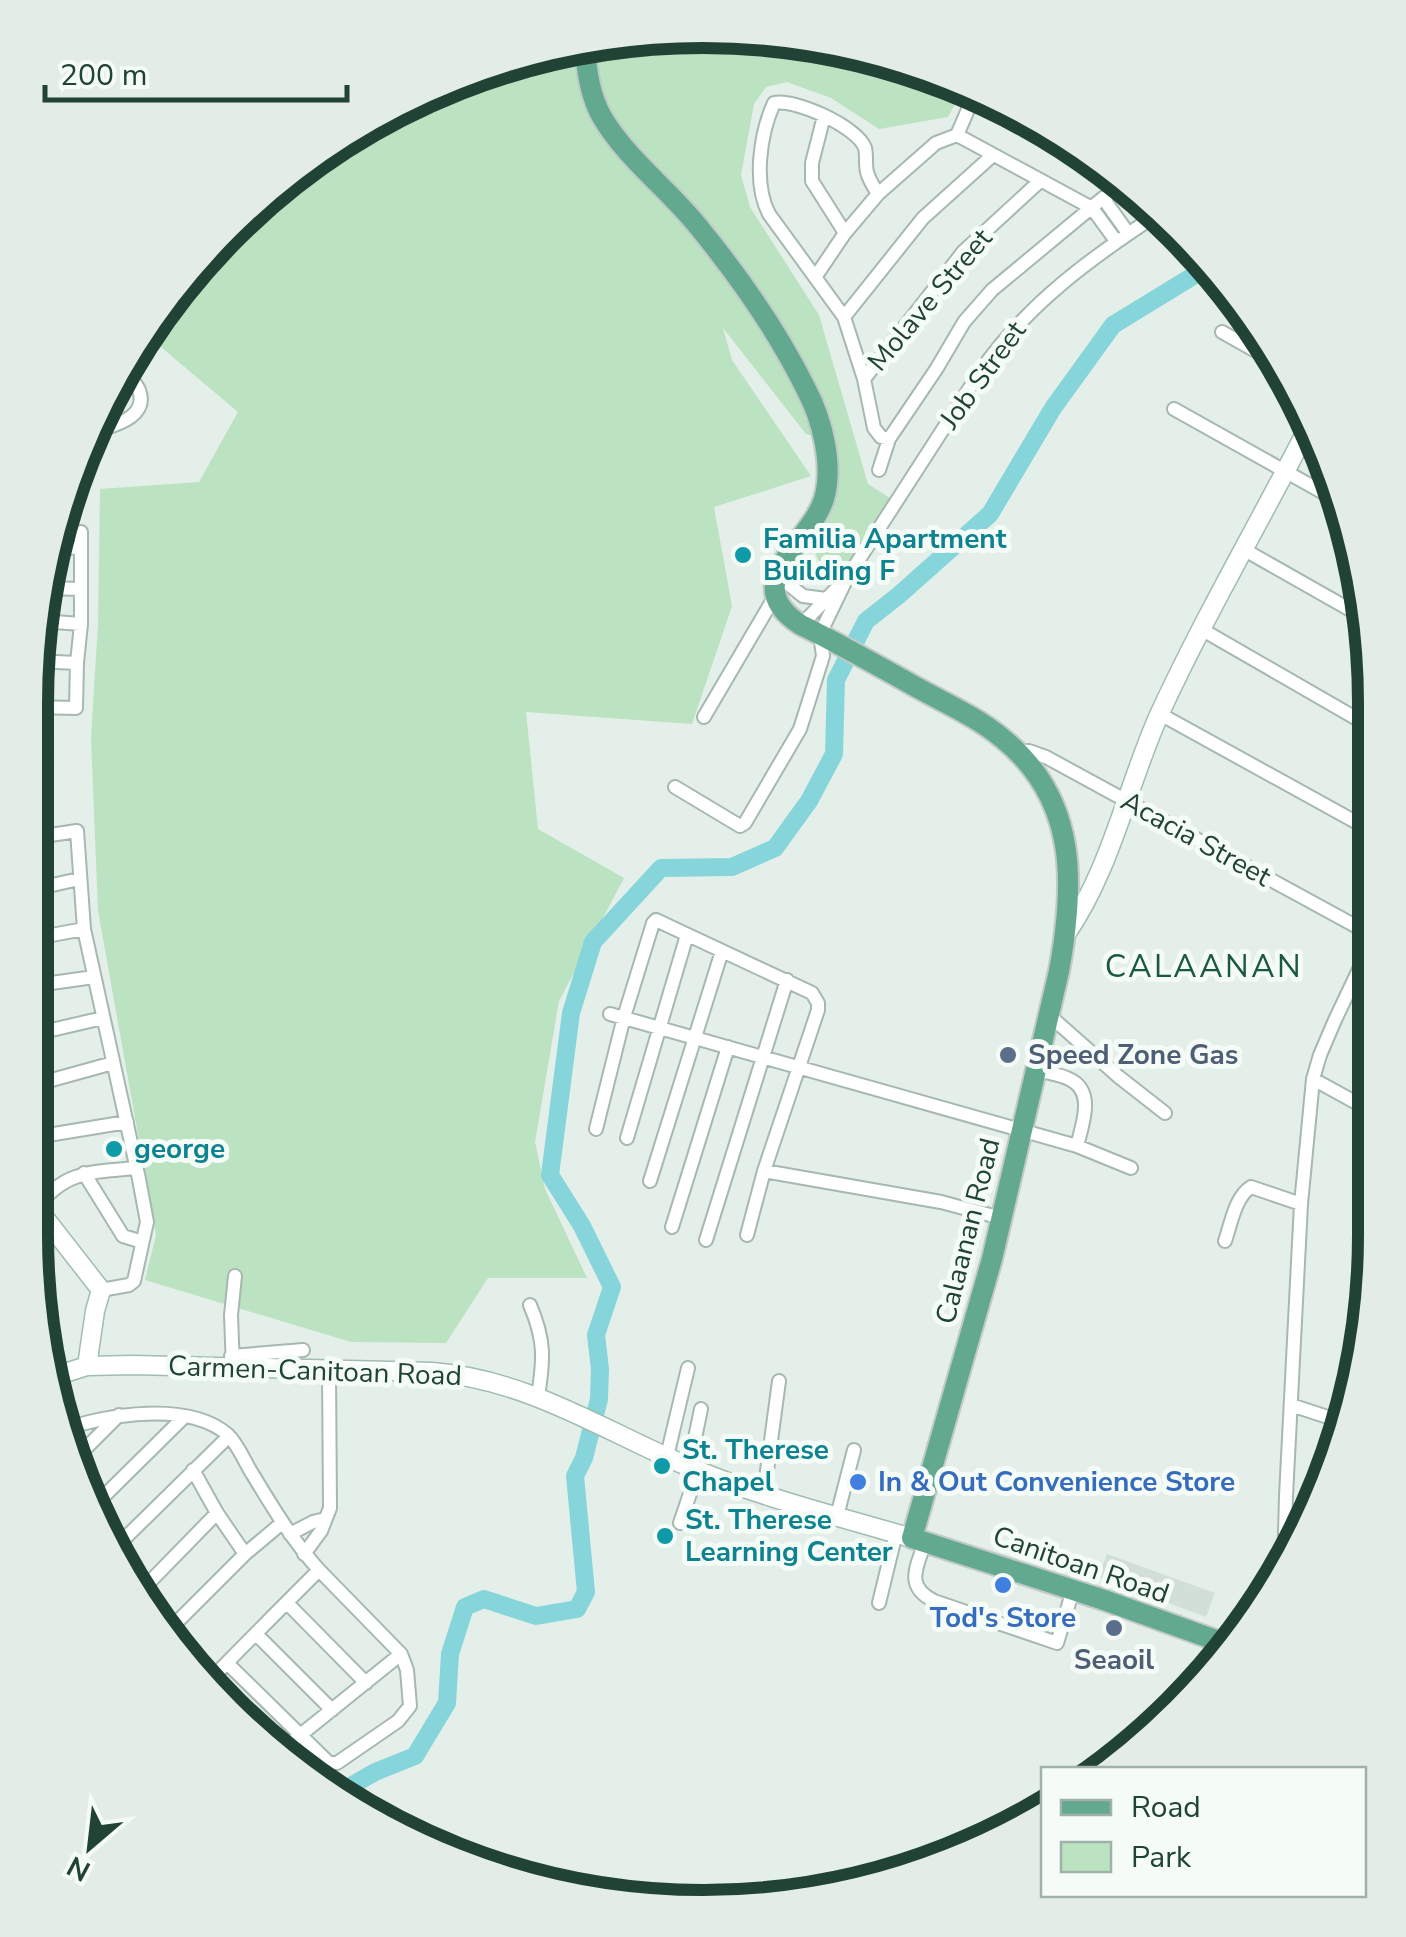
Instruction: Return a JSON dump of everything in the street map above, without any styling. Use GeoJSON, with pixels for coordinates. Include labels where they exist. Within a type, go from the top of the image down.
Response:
{"type":"FeatureCollection","features":[{"type":"Feature","properties":{"kind":"main road"},"geometry":{"type":"LineString","coordinates":[[586,58],[593,98],[601,116],[731,268],[779,340],[820,421],[828,472],[824,499],[776,574],[775,596],[782,609],[818,634]]}},
{"type":"Feature","properties":{"kind":"main road"},"geometry":{"type":"LineString","coordinates":[[1066,934],[1086,902],[1160,714],[1303,438]]}},
{"type":"Feature","properties":{"kind":"main road","name":"Calaanan Road"},"geometry":{"type":"LineString","coordinates":[[818,634],[1004,738],[1042,783],[1058,814],[1070,873],[1066,934],[1050,1016],[988,1275],[911,1538]]}},
{"type":"Feature","properties":{"kind":"main road"},"geometry":{"type":"LineString","coordinates":[[48,1225],[101,1290],[86,1366]]}},
{"type":"Feature","properties":{"kind":"main road","name":"Carmen-Canitoan Road"},"geometry":{"type":"LineString","coordinates":[[63,1374],[86,1366],[232,1362],[481,1378],[538,1396],[693,1469],[911,1538]]}},
{"type":"Feature","properties":{"kind":"main road","name":"Canitoan Road"},"geometry":{"type":"LineString","coordinates":[[911,1538],[1217,1641]]}},
{"type":"Feature","properties":{"kind":"street"},"geometry":{"type":"LineString","coordinates":[[878,194],[867,176],[864,145],[846,128],[788,102],[774,102],[761,156],[763,202],[844,317],[864,379],[874,428],[881,437],[890,439]]}},
{"type":"Feature","properties":{"kind":"street"},"geometry":{"type":"LineString","coordinates":[[957,134],[970,105]]}},
{"type":"Feature","properties":{"kind":"street"},"geometry":{"type":"LineString","coordinates":[[824,116],[812,163],[812,181],[845,233]]}},
{"type":"Feature","properties":{"kind":"street"},"geometry":{"type":"LineString","coordinates":[[816,276],[878,194],[928,149],[957,134],[1040,181],[1098,203],[1122,237]]}},
{"type":"Feature","properties":{"kind":"street"},"geometry":{"type":"LineString","coordinates":[[844,317],[923,218],[993,155]]}},
{"type":"Feature","properties":{"kind":"street","name":"Molave Street"},"geometry":{"type":"LineString","coordinates":[[864,379],[963,252],[1040,181]]}},
{"type":"Feature","properties":{"kind":"street"},"geometry":{"type":"LineString","coordinates":[[879,470],[890,439],[964,322],[992,290],[1113,192]]}},
{"type":"Feature","properties":{"kind":"street","name":"Job Street"},"geometry":{"type":"LineString","coordinates":[[818,634],[847,578],[991,356],[1036,304],[1147,221]]}},
{"type":"Feature","properties":{"kind":"street"},"geometry":{"type":"LineString","coordinates":[[1222,332],[1256,351]]}},
{"type":"Feature","properties":{"kind":"street"},"geometry":{"type":"LineString","coordinates":[[108,428],[135,414],[140,405],[139,391],[132,380]]}},
{"type":"Feature","properties":{"kind":"street"},"geometry":{"type":"LineString","coordinates":[[1174,409],[1324,493]]}},
{"type":"Feature","properties":{"kind":"street"},"geometry":{"type":"LineString","coordinates":[[48,707],[76,708],[81,532]]}},
{"type":"Feature","properties":{"kind":"street"},"geometry":{"type":"LineString","coordinates":[[67,548],[80,548]]}},
{"type":"Feature","properties":{"kind":"street"},"geometry":{"type":"LineString","coordinates":[[1243,550],[1352,611]]}},
{"type":"Feature","properties":{"kind":"street"},"geometry":{"type":"LineString","coordinates":[[776,574],[804,596],[826,599]]}},
{"type":"Feature","properties":{"kind":"street","name":"Job Street"},"geometry":{"type":"LineString","coordinates":[[818,634],[826,599],[847,578]]}},
{"type":"Feature","properties":{"kind":"street"},"geometry":{"type":"LineString","coordinates":[[58,588],[81,589]]}},
{"type":"Feature","properties":{"kind":"street"},"geometry":{"type":"LineString","coordinates":[[704,717],[775,596]]}},
{"type":"Feature","properties":{"kind":"street"},"geometry":{"type":"LineString","coordinates":[[53,622],[81,624]]}},
{"type":"Feature","properties":{"kind":"street"},"geometry":{"type":"LineString","coordinates":[[1201,629],[1358,720]]}},
{"type":"Feature","properties":{"kind":"street"},"geometry":{"type":"LineString","coordinates":[[675,786],[740,826],[744,824],[800,730],[824,656],[818,634]]}},
{"type":"Feature","properties":{"kind":"street"},"geometry":{"type":"LineString","coordinates":[[49,662],[76,663]]}},
{"type":"Feature","properties":{"kind":"street"},"geometry":{"type":"LineString","coordinates":[[1160,714],[1358,824]]}},
{"type":"Feature","properties":{"kind":"street","name":"Acacia Street"},"geometry":{"type":"LineString","coordinates":[[1017,751],[1046,757],[1358,931]]}},
{"type":"Feature","properties":{"kind":"street"},"geometry":{"type":"LineString","coordinates":[[48,835],[77,831],[84,929],[146,1222],[134,1281],[101,1290]]}},
{"type":"Feature","properties":{"kind":"street"},"geometry":{"type":"LineString","coordinates":[[48,886],[79,879]]}},
{"type":"Feature","properties":{"kind":"street"},"geometry":{"type":"LineString","coordinates":[[596,1128],[617,1015],[654,921],[812,993],[818,1010],[764,1170],[748,1235]]}},
{"type":"Feature","properties":{"kind":"street"},"geometry":{"type":"LineString","coordinates":[[48,936],[84,929]]}},
{"type":"Feature","properties":{"kind":"street"},"geometry":{"type":"LineString","coordinates":[[626,1138],[687,935]]}},
{"type":"Feature","properties":{"kind":"street"},"geometry":{"type":"LineString","coordinates":[[650,1182],[722,951]]}},
{"type":"Feature","properties":{"kind":"street"},"geometry":{"type":"LineString","coordinates":[[1285,1535],[1301,1204],[1313,1079],[1358,969]]}},
{"type":"Feature","properties":{"kind":"street"},"geometry":{"type":"LineString","coordinates":[[48,983],[94,977]]}},
{"type":"Feature","properties":{"kind":"street"},"geometry":{"type":"LineString","coordinates":[[706,1240],[786,980]]}},
{"type":"Feature","properties":{"kind":"street"},"geometry":{"type":"LineString","coordinates":[[617,1015],[1077,1146],[1131,1168]]}},
{"type":"Feature","properties":{"kind":"street"},"geometry":{"type":"LineString","coordinates":[[1050,1016],[1119,1077],[1166,1112]]}},
{"type":"Feature","properties":{"kind":"street"},"geometry":{"type":"LineString","coordinates":[[48,1031],[103,1018]]}},
{"type":"Feature","properties":{"kind":"street"},"geometry":{"type":"LineString","coordinates":[[672,1226],[728,1047]]}},
{"type":"Feature","properties":{"kind":"street"},"geometry":{"type":"LineString","coordinates":[[48,1081],[113,1063]]}},
{"type":"Feature","properties":{"kind":"street"},"geometry":{"type":"LineString","coordinates":[[1037,1070],[1073,1080],[1080,1088],[1086,1106],[1077,1146]]}},
{"type":"Feature","properties":{"kind":"street"},"geometry":{"type":"LineString","coordinates":[[1313,1079],[1358,1103]]}},
{"type":"Feature","properties":{"kind":"street"},"geometry":{"type":"LineString","coordinates":[[48,1135],[126,1122]]}},
{"type":"Feature","properties":{"kind":"street"},"geometry":{"type":"LineString","coordinates":[[48,1193],[66,1180],[84,1174],[136,1168]]}},
{"type":"Feature","properties":{"kind":"street"},"geometry":{"type":"LineString","coordinates":[[764,1170],[940,1202],[1001,1218]]}},
{"type":"Feature","properties":{"kind":"street"},"geometry":{"type":"LineString","coordinates":[[84,1174],[123,1236],[143,1240]]}},
{"type":"Feature","properties":{"kind":"street"},"geometry":{"type":"LineString","coordinates":[[1225,1241],[1247,1189],[1301,1204]]}},
{"type":"Feature","properties":{"kind":"street"},"geometry":{"type":"LineString","coordinates":[[235,1276],[231,1298],[232,1362],[303,1350]]}},
{"type":"Feature","properties":{"kind":"street"},"geometry":{"type":"LineString","coordinates":[[530,1305],[542,1341],[538,1396]]}},
{"type":"Feature","properties":{"kind":"street"},"geometry":{"type":"LineString","coordinates":[[666,1456],[688,1368]]}},
{"type":"Feature","properties":{"kind":"street"},"geometry":{"type":"LineString","coordinates":[[304,1554],[320,1531],[332,1496],[329,1370]]}},
{"type":"Feature","properties":{"kind":"street"},"geometry":{"type":"LineString","coordinates":[[764,1493],[779,1381]]}},
{"type":"Feature","properties":{"kind":"street"},"geometry":{"type":"LineString","coordinates":[[1291,1405],[1332,1418]]}},
{"type":"Feature","properties":{"kind":"street"},"geometry":{"type":"LineString","coordinates":[[680,1523],[693,1469],[701,1408]]}},
{"type":"Feature","properties":{"kind":"street"},"geometry":{"type":"LineString","coordinates":[[76,1426],[138,1412],[208,1424],[229,1436],[304,1554],[401,1654],[407,1670],[410,1706],[398,1722],[333,1764],[226,1663]]}},
{"type":"Feature","properties":{"kind":"street"},"geometry":{"type":"LineString","coordinates":[[84,1450],[119,1415]]}},
{"type":"Feature","properties":{"kind":"street"},"geometry":{"type":"LineString","coordinates":[[103,1497],[183,1418]]}},
{"type":"Feature","properties":{"kind":"street"},"geometry":{"type":"LineString","coordinates":[[123,1540],[229,1436]]}},
{"type":"Feature","properties":{"kind":"street"},"geometry":{"type":"LineString","coordinates":[[837,1516],[854,1450]]}},
{"type":"Feature","properties":{"kind":"street"},"geometry":{"type":"LineString","coordinates":[[193,1470],[216,1513],[245,1554]]}},
{"type":"Feature","properties":{"kind":"street"},"geometry":{"type":"LineString","coordinates":[[148,1583],[216,1513]]}},
{"type":"Feature","properties":{"kind":"street"},"geometry":{"type":"LineString","coordinates":[[176,1623],[245,1554],[286,1529],[325,1519]]}},
{"type":"Feature","properties":{"kind":"street"},"geometry":{"type":"LineString","coordinates":[[911,1538],[914,1578],[920,1593],[1056,1643],[1073,1590]]}},
{"type":"Feature","properties":{"kind":"street"},"geometry":{"type":"LineString","coordinates":[[879,1603],[911,1538]]}},
{"type":"Feature","properties":{"kind":"street"},"geometry":{"type":"LineString","coordinates":[[216,1673],[319,1570]]}},
{"type":"Feature","properties":{"kind":"street"},"geometry":{"type":"LineString","coordinates":[[287,1603],[366,1682]]}},
{"type":"Feature","properties":{"kind":"street"},"geometry":{"type":"LineString","coordinates":[[256,1634],[332,1710]]}},
{"type":"Feature","properties":{"kind":"street"},"geometry":{"type":"LineString","coordinates":[[291,1743],[401,1654]]}},
{"type":"Feature","properties":{"kind":"shaded area"},"geometry":{"type":"Polygon","coordinates":[[[1107,1554],[1215,1593],[1206,1617],[1098,1577],[1107,1554]]]}},
{"type":"Feature","properties":{"kind":"green space"},"geometry":{"type":"Polygon","coordinates":[[[703,48],[789,53],[831,60],[914,82],[958,99],[948,117],[879,129],[831,98],[787,82],[766,87],[754,104],[741,175],[750,207],[819,315],[868,484],[890,498],[846,566],[840,571],[821,564],[816,553],[818,539],[838,488],[834,443],[806,434],[723,328],[732,360],[811,476],[714,507],[732,606],[692,724],[526,712],[538,829],[624,878],[559,1001],[535,1142],[545,1189],[587,1278],[488,1278],[446,1343],[351,1342],[145,1280],[156,1235],[98,911],[91,738],[100,489],[199,482],[238,412],[156,343],[158,339],[210,271],[271,210],[375,135],[452,97],[575,60],[617,53],[703,48]]]}},
{"type":"Feature","properties":{"kind":"waterway"},"geometry":{"type":"LineString","coordinates":[[350,1786],[415,1756],[447,1703],[450,1654],[465,1607],[484,1599],[536,1616],[577,1609],[586,1592],[575,1476],[584,1458],[599,1399],[596,1335],[612,1287],[582,1226],[550,1175],[571,1013],[593,942],[661,868],[732,867],[775,848],[809,801],[834,754],[836,680],[866,621],[990,514],[1053,408],[1113,325],[1198,273]]}},
{"type":"Feature","properties":{"kind":"place","name":"Familia Apartment Building F"},"geometry":{"type":"Point","coordinates":[743,555]}},
{"type":"Feature","properties":{"kind":"place","name":"Speed Zone Gas"},"geometry":{"type":"Point","coordinates":[1008,1055]}},
{"type":"Feature","properties":{"kind":"place","name":"george"},"geometry":{"type":"Point","coordinates":[114,1149]}},
{"type":"Feature","properties":{"kind":"place","name":"St. Therese Chapel"},"geometry":{"type":"Point","coordinates":[662,1466]}},
{"type":"Feature","properties":{"kind":"place","name":"In & Out Convenience Store"},"geometry":{"type":"Point","coordinates":[858,1482]}},
{"type":"Feature","properties":{"kind":"place","name":"St. Therese Learning Center"},"geometry":{"type":"Point","coordinates":[665,1536]}},
{"type":"Feature","properties":{"kind":"place","name":"Tod's Store"},"geometry":{"type":"Point","coordinates":[1003,1585]}},
{"type":"Feature","properties":{"kind":"place","name":"Seaoil"},"geometry":{"type":"Point","coordinates":[1114,1628]}},
{"type":"Feature","properties":{"kind":"district","name":"CALAANAN"},"geometry":{"type":"Point","coordinates":[1204,966]}}]}
